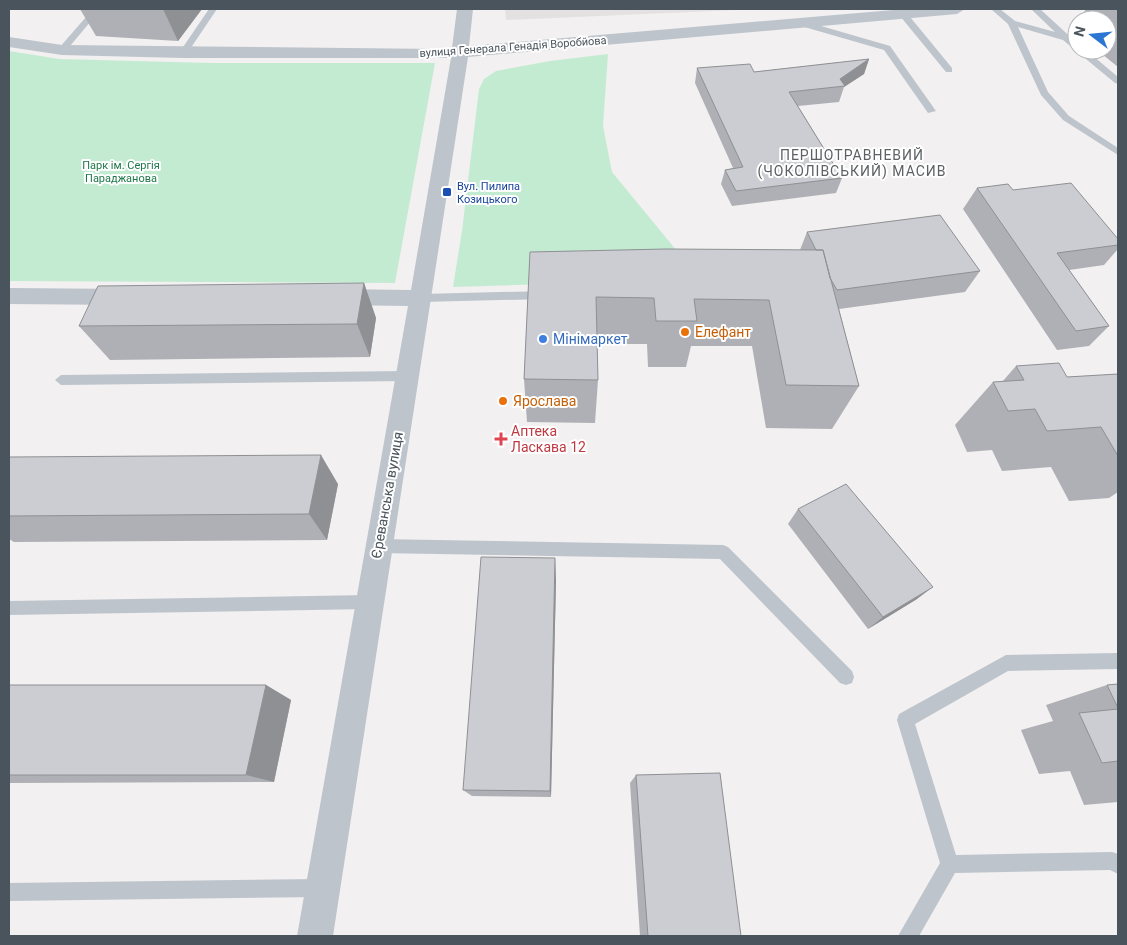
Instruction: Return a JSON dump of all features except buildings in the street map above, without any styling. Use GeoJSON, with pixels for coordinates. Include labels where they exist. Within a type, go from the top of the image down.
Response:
{"type":"FeatureCollection","features":[{"type":"Feature","properties":{"kind":"street","name":"Єреванська вулиця"},"geometry":{"type":"LineString","coordinates":[[315,936],[378,546],[421,298],[460,53],[465,9]]}},
{"type":"Feature","properties":{"kind":"street","name":"вулиця Генерала Генадія Воробйова"},"geometry":{"type":"LineString","coordinates":[[9,42],[62,50],[183,53],[460,53],[956,9]]}},
{"type":"Feature","properties":{"kind":"street"},"geometry":{"type":"LineString","coordinates":[[9,296],[148,297]]}},
{"type":"Feature","properties":{"kind":"street"},"geometry":{"type":"LineString","coordinates":[[317,297],[421,298]]}},
{"type":"Feature","properties":{"kind":"lane"},"geometry":{"type":"LineString","coordinates":[[62,50],[97,9]]}},
{"type":"Feature","properties":{"kind":"lane"},"geometry":{"type":"LineString","coordinates":[[183,53],[213,9]]}},
{"type":"Feature","properties":{"kind":"lane"},"geometry":{"type":"LineString","coordinates":[[995,9],[1012,23],[1066,38]]}},
{"type":"Feature","properties":{"kind":"lane"},"geometry":{"type":"LineString","coordinates":[[1035,9],[1066,38]]}},
{"type":"Feature","properties":{"kind":"lane"},"geometry":{"type":"LineString","coordinates":[[903,14],[949,70]]}},
{"type":"Feature","properties":{"kind":"lane"},"geometry":{"type":"LineString","coordinates":[[797,22],[887,48],[931,111]]}},
{"type":"Feature","properties":{"kind":"lane"},"geometry":{"type":"LineString","coordinates":[[1012,23],[1044,93],[1066,118],[1118,152]]}},
{"type":"Feature","properties":{"kind":"lane"},"geometry":{"type":"LineString","coordinates":[[1092,60],[1118,81]]}},
{"type":"Feature","properties":{"kind":"lane"},"geometry":{"type":"LineString","coordinates":[[421,298],[559,294]]}},
{"type":"Feature","properties":{"kind":"lane"},"geometry":{"type":"LineString","coordinates":[[62,380],[407,376]]}},
{"type":"Feature","properties":{"kind":"lane"},"geometry":{"type":"LineString","coordinates":[[378,546],[723,552],[846,677]]}},
{"type":"Feature","properties":{"kind":"lane"},"geometry":{"type":"LineString","coordinates":[[9,608],[369,602]]}},
{"type":"Feature","properties":{"kind":"lane"},"geometry":{"type":"LineString","coordinates":[[908,936],[950,864],[905,720],[1006,663],[1118,661]]}},
{"type":"Feature","properties":{"kind":"lane"},"geometry":{"type":"LineString","coordinates":[[950,864],[1112,861],[1118,865]]}},
{"type":"Feature","properties":{"kind":"lane"},"geometry":{"type":"LineString","coordinates":[[9,892],[322,888]]}},
{"type":"Feature","properties":{"kind":"shaded area"},"geometry":{"type":"Polygon","coordinates":[[[505,9],[759,9],[506,20],[505,9]]]}},
{"type":"Feature","properties":{"kind":"green space","name":"Парк ім. Сергія Параджанова"},"geometry":{"type":"Polygon","coordinates":[[[9,51],[59,59],[210,63],[435,63],[395,283],[9,281],[9,51]]]}},
{"type":"Feature","properties":{"kind":"green space"},"geometry":{"type":"Polygon","coordinates":[[[608,54],[603,126],[612,172],[700,279],[453,287],[462,231],[479,89],[484,79],[496,71],[550,61],[608,54]]]}},
{"type":"Feature","properties":{"kind":"place","name":"Вул. Пилипа Козицького"},"geometry":{"type":"Point","coordinates":[447,192]}},
{"type":"Feature","properties":{"kind":"place","name":"Елефант"},"geometry":{"type":"Point","coordinates":[685,332]}},
{"type":"Feature","properties":{"kind":"place","name":"Мінімаркет"},"geometry":{"type":"Point","coordinates":[543,339]}},
{"type":"Feature","properties":{"kind":"place","name":"Ярослава"},"geometry":{"type":"Point","coordinates":[503,401]}},
{"type":"Feature","properties":{"kind":"place","name":"Аптека Ласкава 12"},"geometry":{"type":"Point","coordinates":[501,439]}},
{"type":"Feature","properties":{"kind":"district","name":"ПЕРШОТРАВНЕВИЙ (ЧОКОЛІВСЬКИЙ) МАСИВ"},"geometry":{"type":"Point","coordinates":[852,164]}}]}
